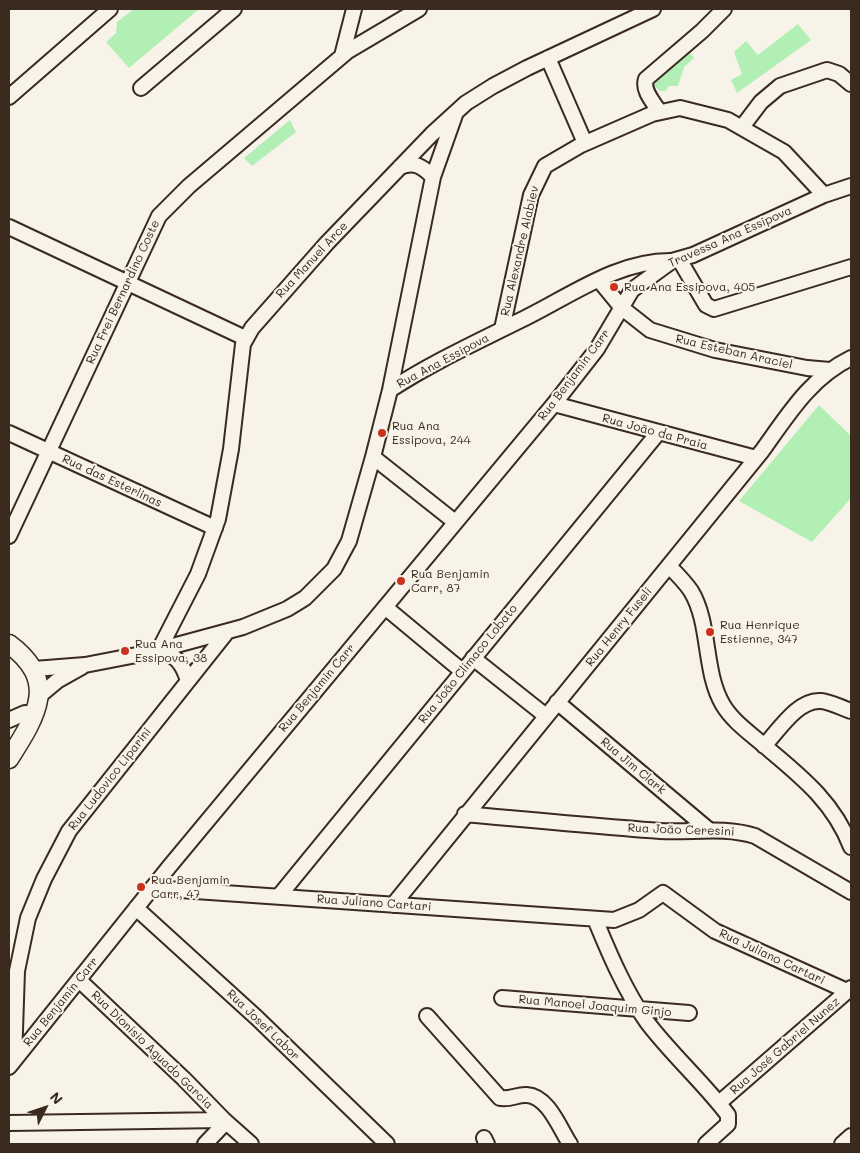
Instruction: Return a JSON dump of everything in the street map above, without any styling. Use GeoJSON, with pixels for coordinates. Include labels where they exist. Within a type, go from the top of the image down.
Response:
{"type":"FeatureCollection","features":[{"type":"Feature","properties":{"kind":"street"},"geometry":{"type":"LineString","coordinates":[[9,97],[110,9]]}},
{"type":"Feature","properties":{"kind":"street"},"geometry":{"type":"LineString","coordinates":[[141,88],[234,9]]}},
{"type":"Feature","properties":{"kind":"street"},"geometry":{"type":"LineString","coordinates":[[342,56],[354,9]]}},
{"type":"Feature","properties":{"kind":"street","name":"Rua Frei Bernardino Coste"},"geometry":{"type":"LineString","coordinates":[[9,536],[159,216],[169,204],[342,56],[371,36],[419,9]]}},
{"type":"Feature","properties":{"kind":"street","name":"Rua Manuel Arce"},"geometry":{"type":"LineString","coordinates":[[245,338],[278,296],[400,167],[456,112],[493,86],[653,9]]}},
{"type":"Feature","properties":{"kind":"street"},"geometry":{"type":"LineString","coordinates":[[659,111],[648,94],[645,83],[646,79],[702,31],[724,9]]}},
{"type":"Feature","properties":{"kind":"street"},"geometry":{"type":"LineString","coordinates":[[548,58],[585,143]]}},
{"type":"Feature","properties":{"kind":"street"},"geometry":{"type":"LineString","coordinates":[[742,127],[761,102],[786,83],[827,70],[839,74],[851,84]]}},
{"type":"Feature","properties":{"kind":"street","name":"Rua Alexandre Alabiev"},"geometry":{"type":"LineString","coordinates":[[502,329],[531,195],[537,178],[545,166],[585,143],[659,111],[680,108],[728,120],[742,127],[784,152],[802,169],[824,195]]}},
{"type":"Feature","properties":{"kind":"street"},"geometry":{"type":"LineString","coordinates":[[390,390],[433,177],[456,112]]}},
{"type":"Feature","properties":{"kind":"street"},"geometry":{"type":"LineString","coordinates":[[400,167],[407,164],[420,166],[433,177]]}},
{"type":"Feature","properties":{"kind":"street","name":"Travessa Ana Essipova"},"geometry":{"type":"LineString","coordinates":[[622,308],[632,290],[676,260],[824,195],[851,186]]}},
{"type":"Feature","properties":{"kind":"street"},"geometry":{"type":"LineString","coordinates":[[9,227],[245,338],[224,496],[215,528],[198,574],[158,650],[176,658],[182,666],[188,681]]}},
{"type":"Feature","properties":{"kind":"street"},"geometry":{"type":"LineString","coordinates":[[676,260],[706,305],[714,309],[851,267]]}},
{"type":"Feature","properties":{"kind":"street","name":"Rua Ana Essipova"},"geometry":{"type":"LineString","coordinates":[[34,669],[85,665],[158,650],[227,632],[286,609],[305,598],[327,577],[340,560],[349,541],[374,457],[390,390],[502,329],[599,280],[640,263],[676,260]]}},
{"type":"Feature","properties":{"kind":"street","name":"Rua Esteban Araciel"},"geometry":{"type":"LineString","coordinates":[[599,280],[622,308],[650,330],[677,340],[754,358],[830,370]]}},
{"type":"Feature","properties":{"kind":"street","name":"Rua Benjamin Carr"},"geometry":{"type":"LineString","coordinates":[[12,1063],[152,888],[554,404],[596,349],[622,308]]}},
{"type":"Feature","properties":{"kind":"street","name":"Rua Henry Fuseli"},"geometry":{"type":"LineString","coordinates":[[393,905],[756,458],[808,389],[830,370],[851,358]]}},
{"type":"Feature","properties":{"kind":"street","name":"Rua João da Praia"},"geometry":{"type":"LineString","coordinates":[[554,404],[756,458]]}},
{"type":"Feature","properties":{"kind":"street","name":"Rua das Esterlinas"},"geometry":{"type":"LineString","coordinates":[[9,433],[215,528]]}},
{"type":"Feature","properties":{"kind":"street","name":"Rua João Clímaco Lobato"},"geometry":{"type":"LineString","coordinates":[[279,896],[658,433]]}},
{"type":"Feature","properties":{"kind":"street"},"geometry":{"type":"LineString","coordinates":[[374,457],[455,522]]}},
{"type":"Feature","properties":{"kind":"street"},"geometry":{"type":"LineString","coordinates":[[669,566],[692,593],[700,616],[711,672],[722,703],[729,714],[816,791],[835,812],[850,840]]}},
{"type":"Feature","properties":{"kind":"street"},"geometry":{"type":"LineString","coordinates":[[384,607],[462,671]]}},
{"type":"Feature","properties":{"kind":"street","name":"Rua Ludovico Liparini"},"geometry":{"type":"LineString","coordinates":[[12,1063],[17,971],[28,918],[36,896],[69,830],[227,632]]}},
{"type":"Feature","properties":{"kind":"street"},"geometry":{"type":"LineString","coordinates":[[9,644],[28,660],[39,682],[39,696],[34,715],[9,759]]}},
{"type":"Feature","properties":{"kind":"street"},"geometry":{"type":"LineString","coordinates":[[473,658],[546,716]]}},
{"type":"Feature","properties":{"kind":"street","name":"Rua Ana Essipova"},"geometry":{"type":"LineString","coordinates":[[39,696],[57,681],[85,665]]}},
{"type":"Feature","properties":{"kind":"street"},"geometry":{"type":"LineString","coordinates":[[764,746],[802,706],[811,701],[823,701],[851,711]]}},
{"type":"Feature","properties":{"kind":"street","name":"Rua Jim Clark"},"geometry":{"type":"LineString","coordinates":[[557,702],[709,830]]}},
{"type":"Feature","properties":{"kind":"street"},"geometry":{"type":"LineString","coordinates":[[9,720],[25,713],[34,715]]}},
{"type":"Feature","properties":{"kind":"street","name":"Rua João Ceresini"},"geometry":{"type":"LineString","coordinates":[[465,814],[662,831],[709,830],[741,832],[754,836],[851,892]]}},
{"type":"Feature","properties":{"kind":"street","name":"Rua Juliano Cartari"},"geometry":{"type":"LineString","coordinates":[[152,888],[614,920],[627,916],[663,893],[715,931],[849,989]]}},
{"type":"Feature","properties":{"kind":"street","name":"Rua Josef Labor"},"geometry":{"type":"LineString","coordinates":[[136,908],[258,1018],[387,1144]]}},
{"type":"Feature","properties":{"kind":"street"},"geometry":{"type":"LineString","coordinates":[[595,918],[606,947],[640,1010],[677,1059],[719,1103],[730,1120],[725,1128],[706,1144]]}},
{"type":"Feature","properties":{"kind":"street","name":"Rua Dionísio Aguado Garcia"},"geometry":{"type":"LineString","coordinates":[[79,980],[251,1144]]}},
{"type":"Feature","properties":{"kind":"street","name":"Rua José Gabriel Nunez"},"geometry":{"type":"LineString","coordinates":[[719,1103],[849,989]]}},
{"type":"Feature","properties":{"kind":"street","name":"Rua Manoel Joaquim Ginjo"},"geometry":{"type":"LineString","coordinates":[[502,998],[689,1013]]}},
{"type":"Feature","properties":{"kind":"street"},"geometry":{"type":"LineString","coordinates":[[428,1016],[500,1098],[505,1099],[526,1095],[540,1100],[570,1144]]}},
{"type":"Feature","properties":{"kind":"street"},"geometry":{"type":"LineString","coordinates":[[9,1123],[225,1121]]}},
{"type":"Feature","properties":{"kind":"street"},"geometry":{"type":"LineString","coordinates":[[204,1144],[225,1121]]}},
{"type":"Feature","properties":{"kind":"street"},"geometry":{"type":"LineString","coordinates":[[842,1144],[851,1136]]}},
{"type":"Feature","properties":{"kind":"green space"},"geometry":{"type":"Polygon","coordinates":[[[134,9],[199,9],[129,68],[106,42],[116,33],[117,22],[134,9]]]}},
{"type":"Feature","properties":{"kind":"green space"},"geometry":{"type":"Polygon","coordinates":[[[798,24],[811,40],[737,93],[731,80],[742,74],[734,52],[746,41],[758,55],[798,24]]]}},
{"type":"Feature","properties":{"kind":"green space"},"geometry":{"type":"Polygon","coordinates":[[[686,47],[694,58],[684,67],[678,86],[669,86],[666,91],[660,91],[648,80],[686,47]]]}},
{"type":"Feature","properties":{"kind":"green space"},"geometry":{"type":"Polygon","coordinates":[[[290,120],[296,132],[252,166],[244,158],[290,120]]]}},
{"type":"Feature","properties":{"kind":"green space"},"geometry":{"type":"Polygon","coordinates":[[[819,405],[851,436],[851,498],[812,542],[739,501],[819,405]]]}},
{"type":"Feature","properties":{"kind":"place","name":"Rua Ana Essipova, 405"},"geometry":{"type":"Point","coordinates":[614,287]}},
{"type":"Feature","properties":{"kind":"place","name":"Rua Ana Essipova, 244"},"geometry":{"type":"Point","coordinates":[382,433]}},
{"type":"Feature","properties":{"kind":"place","name":"Rua Benjamin Carr, 87"},"geometry":{"type":"Point","coordinates":[401,581]}},
{"type":"Feature","properties":{"kind":"place","name":"Rua Henrique Estienne, 347"},"geometry":{"type":"Point","coordinates":[710,632]}},
{"type":"Feature","properties":{"kind":"place","name":"Rua Ana Essipova, 38"},"geometry":{"type":"Point","coordinates":[125,651]}},
{"type":"Feature","properties":{"kind":"place","name":"Rua Benjamin Carr, 47"},"geometry":{"type":"Point","coordinates":[141,887]}}]}
